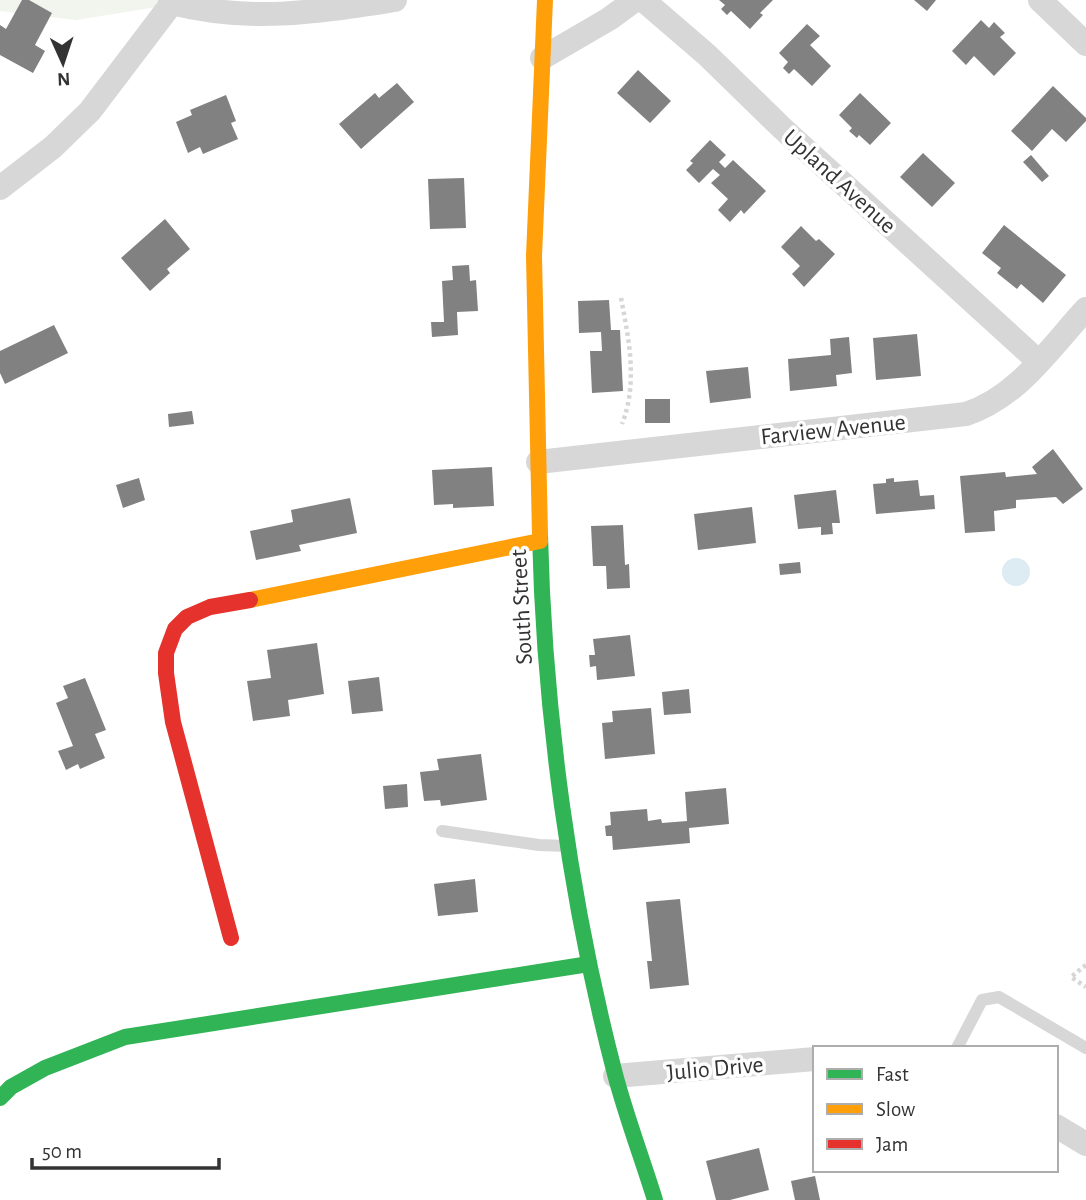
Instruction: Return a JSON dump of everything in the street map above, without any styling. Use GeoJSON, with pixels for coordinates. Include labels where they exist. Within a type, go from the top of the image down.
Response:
{"type":"FeatureCollection","features":[{"type":"Feature","properties":{"kind":"street"},"geometry":{"type":"LineString","coordinates":[[0,188],[53,147],[90,111],[171,2],[201,10],[279,14],[322,12],[395,0]]}},
{"type":"Feature","properties":{"kind":"street","name":"South Street"},"geometry":{"type":"LineString","coordinates":[[545,0],[534,256],[540,541],[546,664],[568,846],[589,964],[615,1076],[655,1200]]}},
{"type":"Feature","properties":{"kind":"street"},"geometry":{"type":"LineString","coordinates":[[542,58],[610,19],[635,0]]}},
{"type":"Feature","properties":{"kind":"street","name":"Upland Avenue"},"geometry":{"type":"LineString","coordinates":[[643,0],[707,55],[780,127],[1038,362]]}},
{"type":"Feature","properties":{"kind":"street"},"geometry":{"type":"LineString","coordinates":[[1040,0],[1086,44]]}},
{"type":"Feature","properties":{"kind":"street","name":"Farview Avenue"},"geometry":{"type":"LineString","coordinates":[[538,462],[960,415],[1000,399],[1016,387],[1086,309]]}},
{"type":"Feature","properties":{"kind":"street"},"geometry":{"type":"LineString","coordinates":[[231,938],[171,712],[165,662],[170,637],[183,619],[205,607],[227,605],[540,541]]}},
{"type":"Feature","properties":{"kind":"street"},"geometry":{"type":"LineString","coordinates":[[0,1098],[11,1087],[45,1068],[125,1037],[589,964]]}},
{"type":"Feature","properties":{"kind":"street","name":"Julio Drive"},"geometry":{"type":"LineString","coordinates":[[615,1076],[813,1059]]}},
{"type":"Feature","properties":{"kind":"street"},"geometry":{"type":"LineString","coordinates":[[1058,1127],[1086,1144]]}},
{"type":"Feature","properties":{"kind":"lane"},"geometry":{"type":"LineString","coordinates":[[442,831],[539,845],[568,846]]}},
{"type":"Feature","properties":{"kind":"lane"},"geometry":{"type":"LineString","coordinates":[[958,1046],[982,1000],[999,997],[1086,1048]]}},
{"type":"Feature","properties":{"kind":"path"},"geometry":{"type":"LineString","coordinates":[[621,298],[632,377],[629,406],[622,424]]}},
{"type":"Feature","properties":{"kind":"path"},"geometry":{"type":"LineString","coordinates":[[1086,965],[1071,977],[1086,987]]}},
{"type":"Feature","properties":{"kind":"shaded area"},"geometry":{"type":"Polygon","coordinates":[[[0,0],[178,0],[163,6],[76,20],[0,11],[0,0]]]}},
{"type":"Feature","properties":{"kind":"shaded area"},"geometry":{"type":"Polygon","coordinates":[[[1016,558],[1026,562],[1030,572],[1026,582],[1016,586],[1006,582],[1002,572],[1006,562],[1016,558]]]}},
{"type":"Feature","properties":{"kind":"building"},"geometry":{"type":"Polygon","coordinates":[[[22,0],[29,0],[52,13],[35,45],[45,51],[33,73],[0,55],[0,25],[6,29],[22,0]]]}},
{"type":"Feature","properties":{"kind":"building"},"geometry":{"type":"Polygon","coordinates":[[[719,0],[773,0],[760,13],[763,15],[750,29],[731,11],[727,15],[721,9],[725,5],[719,0]]]}},
{"type":"Feature","properties":{"kind":"building"},"geometry":{"type":"Polygon","coordinates":[[[914,0],[936,0],[927,11],[914,0]]]}},
{"type":"Feature","properties":{"kind":"building"},"geometry":{"type":"Polygon","coordinates":[[[981,20],[989,28],[994,22],[1005,33],[1000,37],[1016,53],[994,76],[974,56],[966,65],[952,51],[981,20]]]}},
{"type":"Feature","properties":{"kind":"building"},"geometry":{"type":"Polygon","coordinates":[[[807,24],[820,36],[810,45],[831,66],[812,86],[794,69],[789,74],[783,68],[788,62],[779,53],[807,24]]]}},
{"type":"Feature","properties":{"kind":"building"},"geometry":{"type":"Polygon","coordinates":[[[638,70],[671,101],[650,123],[617,93],[638,70]]]}},
{"type":"Feature","properties":{"kind":"building"},"geometry":{"type":"Polygon","coordinates":[[[397,83],[414,102],[361,149],[339,124],[375,93],[379,98],[397,83]]]}},
{"type":"Feature","properties":{"kind":"building"},"geometry":{"type":"Polygon","coordinates":[[[1053,86],[1086,121],[1066,142],[1052,129],[1032,151],[1011,131],[1053,86]]]}},
{"type":"Feature","properties":{"kind":"building"},"geometry":{"type":"Polygon","coordinates":[[[860,93],[891,123],[870,145],[859,135],[857,138],[849,131],[852,128],[839,115],[860,93]]]}},
{"type":"Feature","properties":{"kind":"building"},"geometry":{"type":"Polygon","coordinates":[[[226,95],[236,121],[231,123],[238,139],[203,154],[200,147],[188,153],[176,122],[192,115],[190,110],[226,95]]]}},
{"type":"Feature","properties":{"kind":"building"},"geometry":{"type":"Polygon","coordinates":[[[710,140],[726,155],[719,162],[725,168],[733,160],[766,191],[744,214],[741,210],[730,222],[718,210],[728,199],[711,183],[720,175],[713,169],[699,183],[686,170],[693,163],[690,161],[710,140]]]}},
{"type":"Feature","properties":{"kind":"building"},"geometry":{"type":"Polygon","coordinates":[[[923,153],[955,183],[932,207],[900,177],[923,153]]]}},
{"type":"Feature","properties":{"kind":"building"},"geometry":{"type":"Polygon","coordinates":[[[1031,155],[1049,176],[1042,182],[1023,162],[1031,155]]]}},
{"type":"Feature","properties":{"kind":"building"},"geometry":{"type":"Polygon","coordinates":[[[464,178],[466,228],[430,229],[428,179],[464,178]]]}},
{"type":"Feature","properties":{"kind":"building"},"geometry":{"type":"Polygon","coordinates":[[[165,219],[190,249],[167,269],[170,273],[150,291],[121,258],[165,219]]]}},
{"type":"Feature","properties":{"kind":"building"},"geometry":{"type":"Polygon","coordinates":[[[1004,225],[1066,275],[1043,303],[1021,284],[1017,289],[997,273],[1001,268],[982,253],[1004,225]]]}},
{"type":"Feature","properties":{"kind":"building"},"geometry":{"type":"Polygon","coordinates":[[[801,226],[835,254],[804,287],[792,274],[800,266],[781,247],[801,226]]]}},
{"type":"Feature","properties":{"kind":"building"},"geometry":{"type":"Polygon","coordinates":[[[469,265],[470,281],[476,280],[478,311],[457,312],[458,335],[432,337],[431,322],[444,322],[442,281],[453,280],[452,266],[469,265]]]}},
{"type":"Feature","properties":{"kind":"building"},"geometry":{"type":"Polygon","coordinates":[[[609,300],[611,330],[620,330],[623,391],[592,393],[590,351],[602,351],[601,332],[579,333],[578,301],[609,300]]]}},
{"type":"Feature","properties":{"kind":"building"},"geometry":{"type":"Polygon","coordinates":[[[54,325],[68,353],[5,384],[0,373],[0,351],[54,325]]]}},
{"type":"Feature","properties":{"kind":"building"},"geometry":{"type":"Polygon","coordinates":[[[917,334],[921,376],[876,380],[873,338],[917,334]]]}},
{"type":"Feature","properties":{"kind":"building"},"geometry":{"type":"Polygon","coordinates":[[[849,337],[852,373],[836,375],[837,386],[790,391],[788,359],[831,355],[830,339],[849,337]]]}},
{"type":"Feature","properties":{"kind":"building"},"geometry":{"type":"Polygon","coordinates":[[[748,367],[751,398],[710,403],[706,371],[748,367]]]}},
{"type":"Feature","properties":{"kind":"building"},"geometry":{"type":"Polygon","coordinates":[[[645,399],[670,399],[670,423],[645,423],[645,399]]]}},
{"type":"Feature","properties":{"kind":"building"},"geometry":{"type":"Polygon","coordinates":[[[192,411],[194,424],[169,427],[168,414],[192,411]]]}},
{"type":"Feature","properties":{"kind":"building"},"geometry":{"type":"Polygon","coordinates":[[[1053,449],[1083,489],[1063,504],[1056,497],[1016,500],[1016,508],[994,511],[995,531],[965,533],[960,476],[1005,472],[1006,477],[1037,474],[1032,467],[1053,449]]]}},
{"type":"Feature","properties":{"kind":"building"},"geometry":{"type":"Polygon","coordinates":[[[492,467],[494,506],[453,508],[453,504],[434,505],[432,470],[492,467]]]}},
{"type":"Feature","properties":{"kind":"building"},"geometry":{"type":"Polygon","coordinates":[[[139,478],[145,500],[123,508],[116,485],[139,478]]]}},
{"type":"Feature","properties":{"kind":"building"},"geometry":{"type":"Polygon","coordinates":[[[894,478],[894,482],[918,480],[920,496],[934,495],[935,509],[876,514],[873,484],[886,483],[886,479],[894,478]]]}},
{"type":"Feature","properties":{"kind":"building"},"geometry":{"type":"Polygon","coordinates":[[[836,490],[840,523],[832,523],[833,534],[821,535],[821,527],[798,529],[794,495],[836,490]]]}},
{"type":"Feature","properties":{"kind":"building"},"geometry":{"type":"Polygon","coordinates":[[[350,498],[357,533],[299,545],[301,551],[256,560],[250,531],[293,522],[291,510],[350,498]]]}},
{"type":"Feature","properties":{"kind":"building"},"geometry":{"type":"Polygon","coordinates":[[[752,507],[756,543],[698,550],[694,514],[752,507]]]}},
{"type":"Feature","properties":{"kind":"building"},"geometry":{"type":"Polygon","coordinates":[[[623,525],[625,565],[629,564],[630,588],[607,589],[606,566],[593,566],[591,526],[623,525]]]}},
{"type":"Feature","properties":{"kind":"building"},"geometry":{"type":"Polygon","coordinates":[[[800,562],[801,573],[780,575],[779,564],[800,562]]]}},
{"type":"Feature","properties":{"kind":"building"},"geometry":{"type":"Polygon","coordinates":[[[630,635],[635,676],[597,680],[596,666],[590,667],[589,655],[595,655],[593,639],[630,635]]]}},
{"type":"Feature","properties":{"kind":"building"},"geometry":{"type":"Polygon","coordinates":[[[317,643],[324,694],[288,700],[290,716],[253,721],[247,681],[271,678],[267,650],[317,643]]]}},
{"type":"Feature","properties":{"kind":"building"},"geometry":{"type":"Polygon","coordinates":[[[379,677],[383,711],[352,714],[348,681],[379,677]]]}},
{"type":"Feature","properties":{"kind":"building"},"geometry":{"type":"Polygon","coordinates":[[[85,678],[106,730],[95,734],[105,758],[80,769],[78,764],[66,770],[58,751],[73,746],[56,703],[68,698],[63,686],[85,678]]]}},
{"type":"Feature","properties":{"kind":"building"},"geometry":{"type":"Polygon","coordinates":[[[689,689],[691,713],[664,715],[662,692],[689,689]]]}},
{"type":"Feature","properties":{"kind":"building"},"geometry":{"type":"Polygon","coordinates":[[[651,708],[655,754],[605,759],[602,723],[613,722],[612,711],[651,708]]]}},
{"type":"Feature","properties":{"kind":"building"},"geometry":{"type":"Polygon","coordinates":[[[481,754],[487,800],[441,806],[440,800],[424,801],[420,772],[439,770],[437,759],[481,754]]]}},
{"type":"Feature","properties":{"kind":"building"},"geometry":{"type":"Polygon","coordinates":[[[407,784],[408,807],[385,809],[383,786],[407,784]]]}},
{"type":"Feature","properties":{"kind":"building"},"geometry":{"type":"Polygon","coordinates":[[[726,788],[729,824],[689,828],[690,843],[613,850],[612,836],[606,836],[605,826],[611,825],[610,812],[647,809],[648,821],[687,821],[685,792],[726,788]]]}},
{"type":"Feature","properties":{"kind":"building"},"geometry":{"type":"Polygon","coordinates":[[[475,879],[478,912],[438,916],[434,884],[475,879]]]}},
{"type":"Feature","properties":{"kind":"building"},"geometry":{"type":"Polygon","coordinates":[[[680,899],[689,985],[650,989],[647,961],[652,961],[646,902],[680,899]]]}},
{"type":"Feature","properties":{"kind":"building"},"geometry":{"type":"Polygon","coordinates":[[[759,1148],[769,1190],[730,1200],[716,1200],[706,1161],[759,1148]]]}},
{"type":"Feature","properties":{"kind":"building"},"geometry":{"type":"Polygon","coordinates":[[[815,1176],[820,1200],[795,1200],[791,1181],[815,1176]]]}},
{"type":"Feature","properties":{"kind":"traffic: fast"},"geometry":{"type":"LineString","coordinates":[[540,535],[547,670],[562,806],[573,875],[599,1009],[615,1074],[655,1200]]}},
{"type":"Feature","properties":{"kind":"traffic: fast"},"geometry":{"type":"LineString","coordinates":[[0,1098],[11,1087],[45,1068],[125,1037],[589,964]]}},
{"type":"Feature","properties":{"kind":"traffic: slow"},"geometry":{"type":"LineString","coordinates":[[540,535],[534,256],[545,0]]}},
{"type":"Feature","properties":{"kind":"traffic: slow"},"geometry":{"type":"LineString","coordinates":[[250,600],[540,541]]}},
{"type":"Feature","properties":{"kind":"traffic: jam"},"geometry":{"type":"LineString","coordinates":[[231,938],[173,722],[166,653],[175,629],[187,617],[210,607],[250,600]]}}]}
